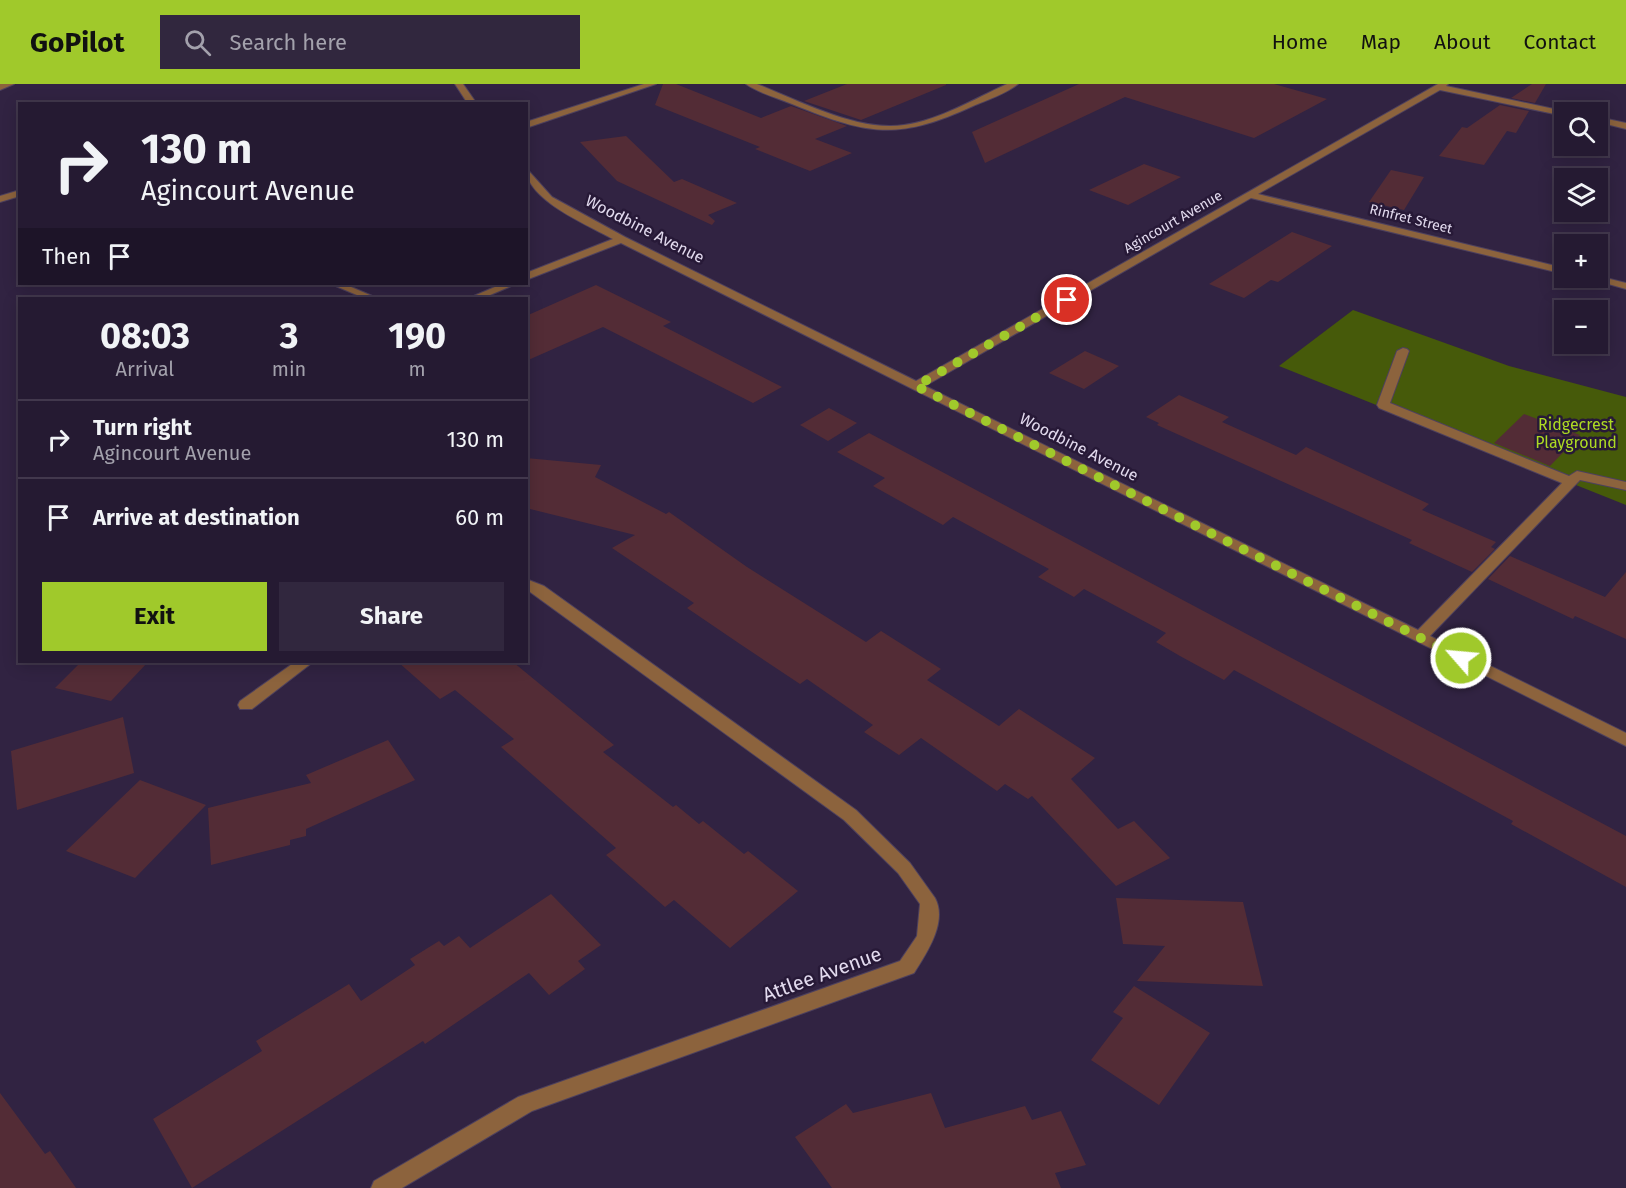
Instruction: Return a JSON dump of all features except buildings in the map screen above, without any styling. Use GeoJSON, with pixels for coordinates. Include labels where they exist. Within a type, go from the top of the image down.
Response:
{"type":"FeatureCollection","features":[{"type":"Feature","properties":{"kind":"street"},"geometry":{"type":"LineString","coordinates":[[0,87],[10,84]]}},
{"type":"Feature","properties":{"kind":"street"},"geometry":{"type":"LineString","coordinates":[[459,84],[472,102]]}},
{"type":"Feature","properties":{"kind":"street"},"geometry":{"type":"LineString","coordinates":[[528,124],[652,84]]}},
{"type":"Feature","properties":{"kind":"street"},"geometry":{"type":"LineString","coordinates":[[750,84],[865,127],[902,128],[937,117],[1014,84]]}},
{"type":"Feature","properties":{"kind":"street"},"geometry":{"type":"LineString","coordinates":[[1441,85],[1554,111]]}},
{"type":"Feature","properties":{"kind":"street","name":"Agincourt Avenue"},"geometry":{"type":"LineString","coordinates":[[916,386],[1441,85]]}},
{"type":"Feature","properties":{"kind":"street"},"geometry":{"type":"LineString","coordinates":[[1608,122],[1626,126]]}},
{"type":"Feature","properties":{"kind":"street","name":"Woodbine Avenue"},"geometry":{"type":"LineString","coordinates":[[528,173],[549,199],[621,239],[1626,740]]}},
{"type":"Feature","properties":{"kind":"street"},"geometry":{"type":"LineString","coordinates":[[0,199],[18,194]]}},
{"type":"Feature","properties":{"kind":"street","name":"Rinfret Street"},"geometry":{"type":"LineString","coordinates":[[1250,195],[1554,269]]}},
{"type":"Feature","properties":{"kind":"street"},"geometry":{"type":"LineString","coordinates":[[528,276],[621,239]]}},
{"type":"Feature","properties":{"kind":"street"},"geometry":{"type":"LineString","coordinates":[[1608,282],[1626,286]]}},
{"type":"Feature","properties":{"kind":"street"},"geometry":{"type":"LineString","coordinates":[[339,285],[369,297]]}},
{"type":"Feature","properties":{"kind":"street"},"geometry":{"type":"LineString","coordinates":[[477,297],[508,285]]}},
{"type":"Feature","properties":{"kind":"street"},"geometry":{"type":"LineString","coordinates":[[1403,351],[1383,405],[1570,481]]}},
{"type":"Feature","properties":{"kind":"street"},"geometry":{"type":"LineString","coordinates":[[1420,637],[1577,475],[1626,486]]}},
{"type":"Feature","properties":{"kind":"street","name":"Attlee Avenue"},"geometry":{"type":"LineString","coordinates":[[382,1188],[525,1104],[907,967],[926,938],[929,903],[904,868],[850,815],[549,596],[528,584]]}},
{"type":"Feature","properties":{"kind":"street"},"geometry":{"type":"LineString","coordinates":[[246,705],[304,663]]}},
{"type":"Feature","properties":{"kind":"green space","name":"Ridgecrest Playground"},"geometry":{"type":"Polygon","coordinates":[[[1353,310],[1509,366],[1626,397],[1626,505],[1279,366],[1353,310]]]}},
{"type":"Feature","properties":{"kind":"route"},"geometry":{"type":"LineString","coordinates":[[1067,300],[916,386],[1461,658]]}}]}
